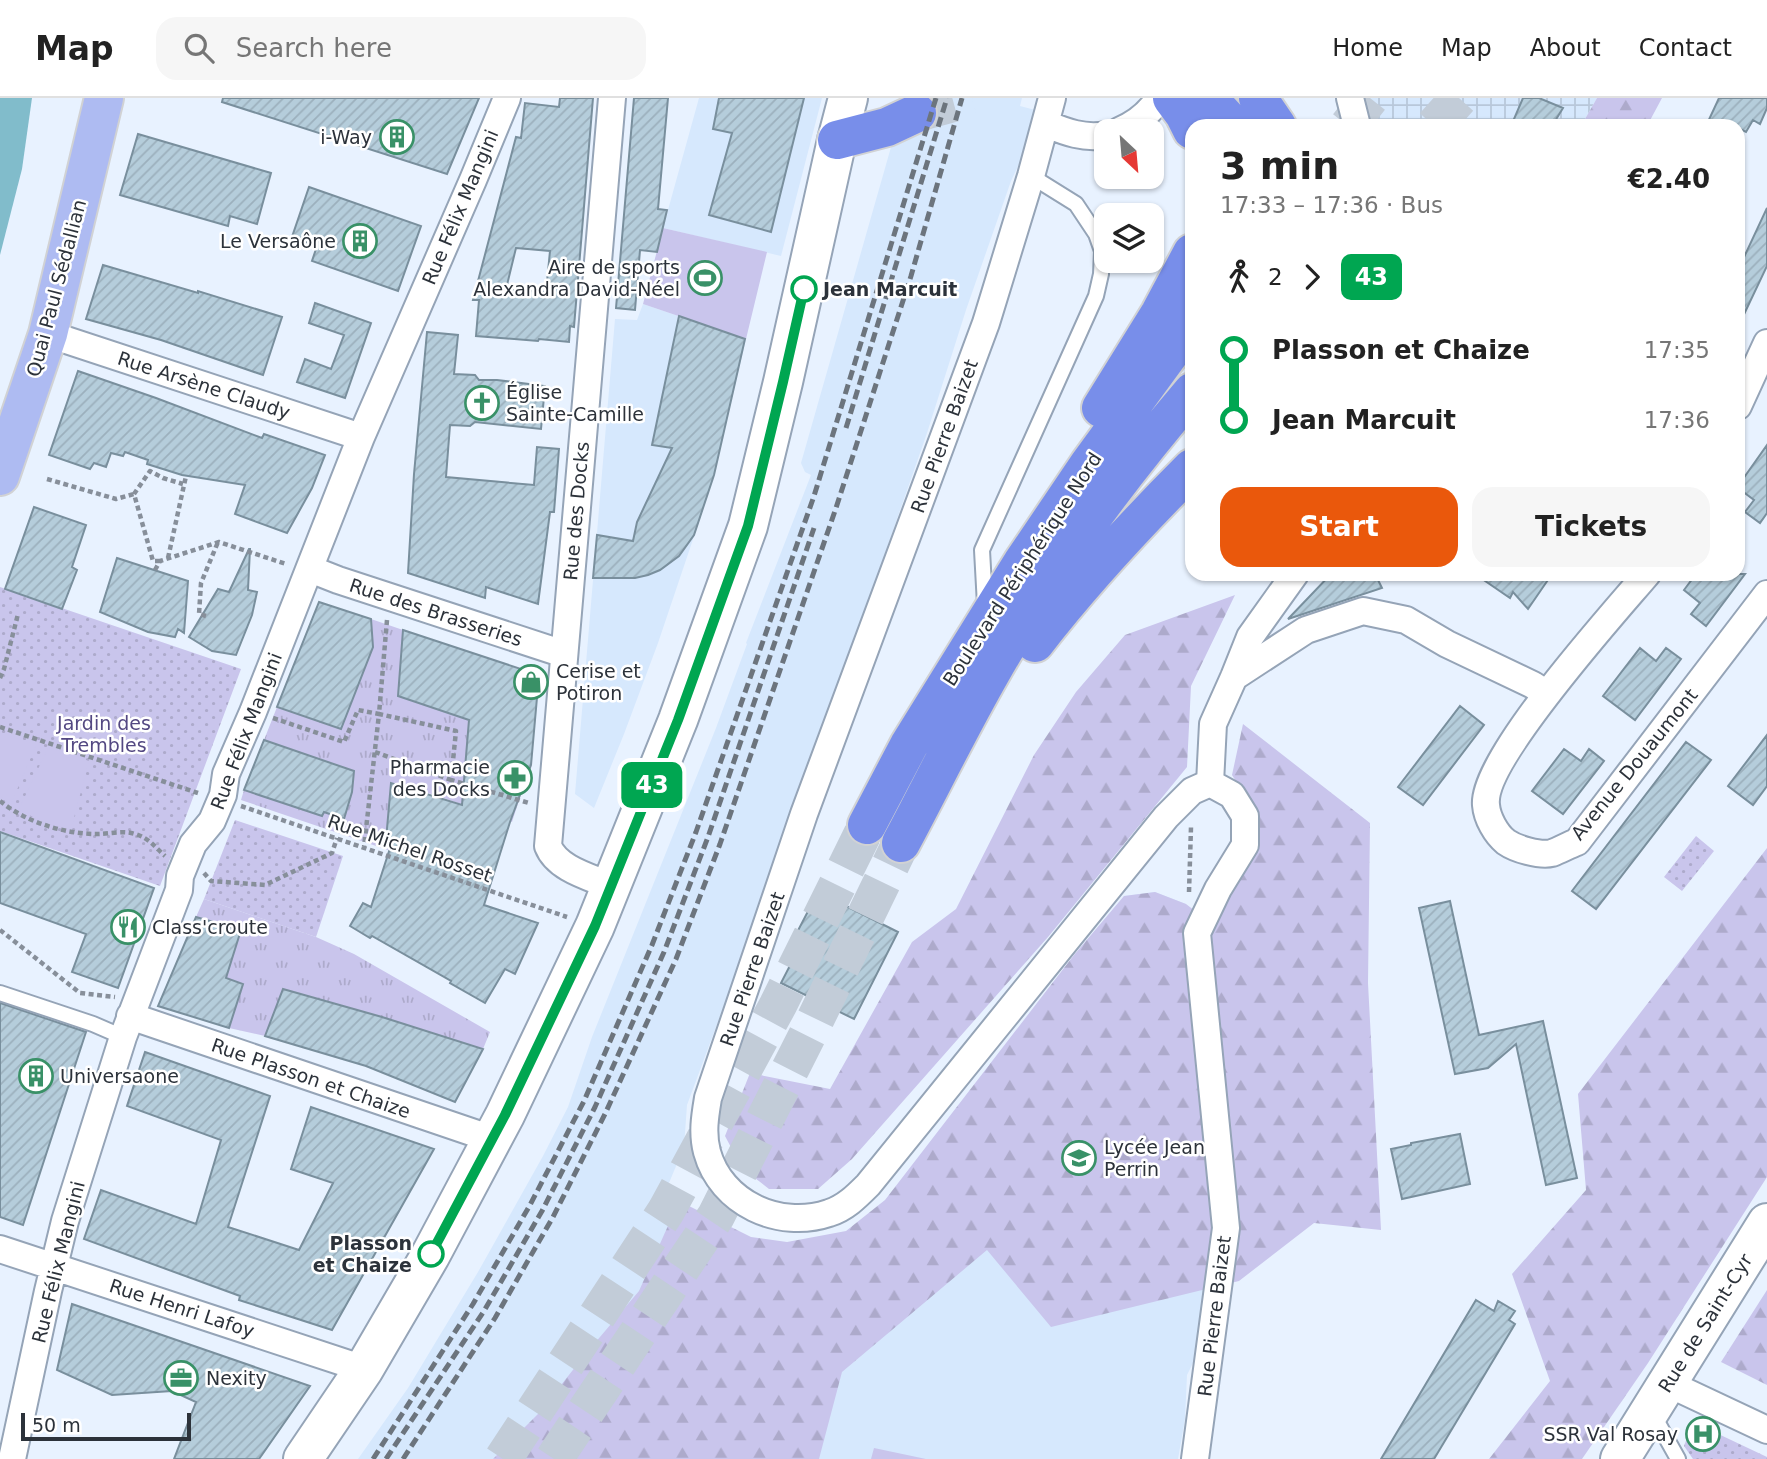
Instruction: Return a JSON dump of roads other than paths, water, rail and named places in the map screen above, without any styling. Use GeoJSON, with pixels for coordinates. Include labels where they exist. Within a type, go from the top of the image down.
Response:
{"type":"FeatureCollection","features":[{"type":"Feature","properties":{"kind":"highway"},"geometry":{"type":"LineString","coordinates":[[1172,98],[1186,119]]}},
{"type":"Feature","properties":{"kind":"highway"},"geometry":{"type":"LineString","coordinates":[[1208,98],[1228,119]]}},
{"type":"Feature","properties":{"kind":"highway"},"geometry":{"type":"LineString","coordinates":[[1258,98],[1272,119]]}},
{"type":"Feature","properties":{"kind":"highway"},"geometry":{"type":"LineString","coordinates":[[837,140],[880,129],[917,113]]}},
{"type":"Feature","properties":{"kind":"highway"},"geometry":{"type":"LineString","coordinates":[[954,672],[986,610],[1185,266]]}},
{"type":"Feature","properties":{"kind":"highway","name":"Boulevard Périphérique Nord"},"geometry":{"type":"LineString","coordinates":[[866,825],[909,745],[1056,511],[1185,333]]}},
{"type":"Feature","properties":{"kind":"highway","name":"Boulevard Périphérique Nord"},"geometry":{"type":"LineString","coordinates":[[1185,400],[1090,519],[1037,599],[979,694],[909,827],[1024,657],[1065,604],[1107,555],[1185,475]]}},
{"type":"Feature","properties":{"kind":"main road","name":"Quai Paul Sédallian"},"geometry":{"type":"LineString","coordinates":[[0,476],[48,334],[104,98]]}},
{"type":"Feature","properties":{"kind":"street","name":"Rue Félix Mangini"},"geometry":{"type":"LineString","coordinates":[[12,1459],[65,1221],[131,1016],[177,893],[180,876],[193,844],[212,821],[223,795],[226,774],[253,712],[298,566],[361,437],[507,98]]}},
{"type":"Feature","properties":{"kind":"street","name":"Rue des Docks"},"geometry":{"type":"LineString","coordinates":[[611,887],[566,867],[551,854],[548,846],[612,98]]}},
{"type":"Feature","properties":{"kind":"street"},"geometry":{"type":"LineString","coordinates":[[303,1459],[364,1369],[492,1139],[595,926],[678,720],[748,526],[848,98]]}},
{"type":"Feature","properties":{"kind":"street","name":"Rue Pierre Baizet"},"geometry":{"type":"LineString","coordinates":[[1052,98],[986,323],[804,814],[708,1098],[703,1124],[707,1152],[717,1175],[734,1195],[755,1209],[782,1218],[808,1218],[831,1213],[852,1202],[1166,817],[1201,787],[1232,795],[1245,816],[1245,845],[1218,889],[1197,933],[1226,1228],[1195,1459]]}},
{"type":"Feature","properties":{"kind":"street"},"geometry":{"type":"LineString","coordinates":[[1141,119],[1158,98]]}},
{"type":"Feature","properties":{"kind":"street"},"geometry":{"type":"LineString","coordinates":[[1350,98],[1355,119]]}},
{"type":"Feature","properties":{"kind":"street"},"geometry":{"type":"LineString","coordinates":[[1046,124],[1078,135],[1094,134]]}},
{"type":"Feature","properties":{"kind":"street","name":"Rue Arsène Claudy"},"geometry":{"type":"LineString","coordinates":[[48,334],[361,437]]}},
{"type":"Feature","properties":{"kind":"street"},"geometry":{"type":"LineString","coordinates":[[1745,392],[1767,343]]}},
{"type":"Feature","properties":{"kind":"street","name":"Rue des Brasseries"},"geometry":{"type":"LineString","coordinates":[[298,566],[564,654]]}},
{"type":"Feature","properties":{"kind":"street"},"geometry":{"type":"LineString","coordinates":[[1201,787],[1213,724],[1250,636],[1290,581]]}},
{"type":"Feature","properties":{"kind":"street","name":"Avenue Douaumont"},"geometry":{"type":"LineString","coordinates":[[1641,581],[1547,694],[1506,752],[1489,787],[1485,804],[1493,827],[1503,840],[1518,849],[1550,854],[1577,842],[1767,594]]}},
{"type":"Feature","properties":{"kind":"street"},"geometry":{"type":"LineString","coordinates":[[1234,677],[1306,630],[1363,611],[1406,620],[1447,644],[1547,694]]}},
{"type":"Feature","properties":{"kind":"street","name":"Rue Plasson et Chaize"},"geometry":{"type":"LineString","coordinates":[[131,1016],[492,1139]]}},
{"type":"Feature","properties":{"kind":"street","name":"Rue de Saint-Cyr"},"geometry":{"type":"LineString","coordinates":[[1620,1459],[1767,1223]]}},
{"type":"Feature","properties":{"kind":"street","name":"Rue Henri Lafoy"},"geometry":{"type":"LineString","coordinates":[[0,1249],[364,1369]]}},
{"type":"Feature","properties":{"kind":"street"},"geometry":{"type":"LineString","coordinates":[[1667,1382],[1767,1430]]}},
{"type":"Feature","properties":{"kind":"lane"},"geometry":{"type":"LineString","coordinates":[[986,610],[982,550],[1096,296],[1101,274],[1102,251],[1096,234],[1076,204],[1031,176]]}},
{"type":"Feature","properties":{"kind":"lane","name":"Rue Plasson et Chaize"},"geometry":{"type":"LineString","coordinates":[[0,993],[93,1024],[131,1016]]}},
{"type":"Feature","properties":{"kind":"lane"},"geometry":{"type":"LineString","coordinates":[[1647,1417],[1659,1425],[1678,1459]]}},
{"type":"Feature","properties":{"kind":"tunnel"},"geometry":{"type":"LineString","coordinates":[[917,113],[972,98]]}},
{"type":"Feature","properties":{"kind":"tunnel"},"geometry":{"type":"LineString","coordinates":[[1354,119],[1370,98]]}},
{"type":"Feature","properties":{"kind":"tunnel"},"geometry":{"type":"LineString","coordinates":[[1440,119],[1459,98]]}},
{"type":"Feature","properties":{"kind":"tunnel"},"geometry":{"type":"LineString","coordinates":[[503,1459],[666,1211],[778,1005],[867,825]]}},
{"type":"Feature","properties":{"kind":"tunnel"},"geometry":{"type":"LineString","coordinates":[[554,1459],[716,1216],[901,843]]}},
{"type":"Feature","properties":{"kind":"railway"},"geometry":{"type":"LineString","coordinates":[[373,1459],[473,1304],[530,1205],[584,1101],[652,945],[696,832],[814,496],[936,98]]}},
{"type":"Feature","properties":{"kind":"railway"},"geometry":{"type":"LineString","coordinates":[[846,428],[947,98]]}},
{"type":"Feature","properties":{"kind":"railway"},"geometry":{"type":"LineString","coordinates":[[403,1459],[495,1318],[553,1217],[605,1114],[676,959],[720,844],[836,508],[911,276],[962,98]]}},
{"type":"Feature","properties":{"kind":"railway"},"geometry":{"type":"LineString","coordinates":[[386,1459],[484,1311],[542,1211],[595,1107],[664,952],[708,837],[814,528]]}},
{"type":"Feature","properties":{"kind":"place","name":"i-Way"},"geometry":{"type":"Point","coordinates":[397,137]}},
{"type":"Feature","properties":{"kind":"place","name":"Le Versaône"},"geometry":{"type":"Point","coordinates":[360,241]}},
{"type":"Feature","properties":{"kind":"place","name":"Aire de sports Alexandra David-Néel"},"geometry":{"type":"Point","coordinates":[705,278]}},
{"type":"Feature","properties":{"kind":"place","name":"Jean Marcuit"},"geometry":{"type":"Point","coordinates":[804,289]}},
{"type":"Feature","properties":{"kind":"place","name":"Église Sainte-Camille"},"geometry":{"type":"Point","coordinates":[482,403]}},
{"type":"Feature","properties":{"kind":"place","name":"Cerise et Potiron"},"geometry":{"type":"Point","coordinates":[531,682]}},
{"type":"Feature","properties":{"kind":"place","name":"Pharmacie des Docks"},"geometry":{"type":"Point","coordinates":[515,778]}},
{"type":"Feature","properties":{"kind":"place","name":"Class'croute"},"geometry":{"type":"Point","coordinates":[128,927]}},
{"type":"Feature","properties":{"kind":"place","name":"Universaone"},"geometry":{"type":"Point","coordinates":[36,1076]}},
{"type":"Feature","properties":{"kind":"place","name":"Lycée Jean Perrin"},"geometry":{"type":"Point","coordinates":[1079,1158]}},
{"type":"Feature","properties":{"kind":"place","name":"Plasson et Chaize"},"geometry":{"type":"Point","coordinates":[431,1254]}},
{"type":"Feature","properties":{"kind":"place","name":"Nexity"},"geometry":{"type":"Point","coordinates":[181,1378]}},
{"type":"Feature","properties":{"kind":"place","name":"SSR Val Rosay"},"geometry":{"type":"Point","coordinates":[1703,1434]}},
{"type":"Feature","properties":{"kind":"park label","name":"Jardin des Trembles"},"geometry":{"type":"Point","coordinates":[104,734]}}]}
